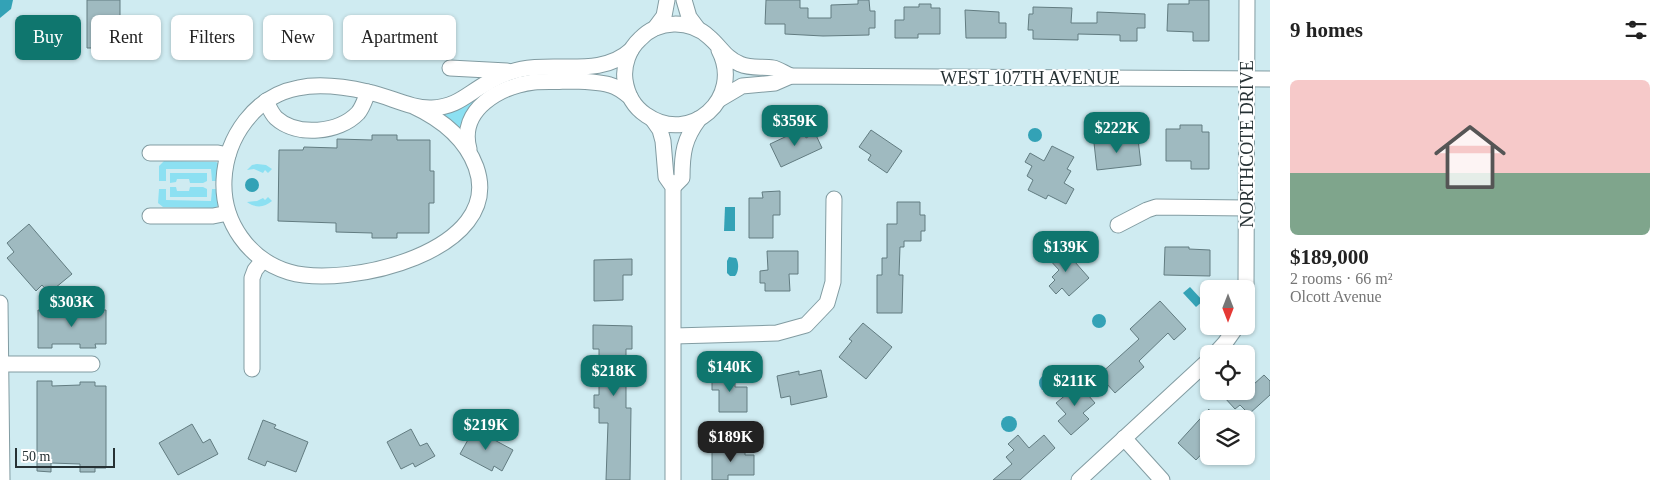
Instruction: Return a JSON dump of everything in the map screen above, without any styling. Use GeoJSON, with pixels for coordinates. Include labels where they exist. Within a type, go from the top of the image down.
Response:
{"type":"FeatureCollection","features":[{"type":"Feature","properties":{"kind":"street"},"geometry":{"type":"LineString","coordinates":[[655,28],[664,16],[667,0]]}},
{"type":"Feature","properties":{"kind":"street"},"geometry":{"type":"LineString","coordinates":[[673,187],[682,178],[682,161],[690,130],[720,99],[726,76],[724,61],[719,50],[709,37],[698,29],[687,12],[684,0]]}},
{"type":"Feature","properties":{"kind":"street","name":"NORTHCOTE DRIVE"},"geometry":{"type":"LineString","coordinates":[[1246,280],[1247,0]]}},
{"type":"Feature","properties":{"kind":"street"},"geometry":{"type":"LineString","coordinates":[[673,480],[673,187],[666,177],[663,141],[660,130],[653,120],[638,108],[630,97],[625,82],[625,65],[631,50],[640,38],[655,28],[679,24],[698,29]]}},
{"type":"Feature","properties":{"kind":"street"},"geometry":{"type":"LineString","coordinates":[[414,106],[432,108],[453,104],[464,99],[491,80],[511,72],[537,67],[598,66],[617,60],[631,50]]}},
{"type":"Feature","properties":{"kind":"street","name":"WEST 107TH AVENUE"},"geometry":{"type":"LineString","coordinates":[[719,50],[738,64],[774,68],[790,76]]}},
{"type":"Feature","properties":{"kind":"street"},"geometry":{"type":"LineString","coordinates":[[450,68],[511,72]]}},
{"type":"Feature","properties":{"kind":"street","name":"WEST 107TH AVENUE"},"geometry":{"type":"LineString","coordinates":[[720,99],[742,86],[775,83],[790,76],[1270,79]]}},
{"type":"Feature","properties":{"kind":"street"},"geometry":{"type":"LineString","coordinates":[[472,157],[463,142],[449,128],[414,106],[368,92],[335,87],[305,87],[285,92],[266,101],[243,123],[235,136],[225,170],[224,189],[228,213],[244,243],[263,260],[289,272],[320,275],[378,269],[407,261],[442,244],[460,229],[471,216],[479,189],[478,172],[466,136],[468,125],[479,106],[506,90],[535,82],[582,81],[611,85],[630,97]]}},
{"type":"Feature","properties":{"kind":"street"},"geometry":{"type":"LineString","coordinates":[[266,101],[271,113],[283,123],[300,129],[322,130],[338,126],[354,116],[362,108],[368,92]]}},
{"type":"Feature","properties":{"kind":"street"},"geometry":{"type":"LineString","coordinates":[[653,120],[673,125],[699,119]]}},
{"type":"Feature","properties":{"kind":"street"},"geometry":{"type":"LineString","coordinates":[[150,153],[218,153],[228,155]]}},
{"type":"Feature","properties":{"kind":"street"},"geometry":{"type":"LineString","coordinates":[[674,336],[777,334],[806,324],[827,303],[833,282],[834,199]]}},
{"type":"Feature","properties":{"kind":"street"},"geometry":{"type":"LineString","coordinates":[[1118,225],[1146,210],[1156,207],[1247,208]]}},
{"type":"Feature","properties":{"kind":"street"},"geometry":{"type":"LineString","coordinates":[[150,216],[213,216],[228,213]]}},
{"type":"Feature","properties":{"kind":"street"},"geometry":{"type":"LineString","coordinates":[[252,368],[252,294],[254,274],[263,260]]}},
{"type":"Feature","properties":{"kind":"street"},"geometry":{"type":"LineString","coordinates":[[0,303],[2,480]]}},
{"type":"Feature","properties":{"kind":"street"},"geometry":{"type":"LineString","coordinates":[[0,364],[92,364]]}},
{"type":"Feature","properties":{"kind":"street"},"geometry":{"type":"LineString","coordinates":[[1079,480],[1200,368]]}},
{"type":"Feature","properties":{"kind":"street"},"geometry":{"type":"LineString","coordinates":[[1124,438],[1162,480]]}},
{"type":"Feature","properties":{"kind":"shaded area"},"geometry":{"type":"Polygon","coordinates":[[[0,0],[13,0],[11,9],[0,18],[0,0]]]}},
{"type":"Feature","properties":{"kind":"shaded area"},"geometry":{"type":"Polygon","coordinates":[[[528,73],[472,105],[458,128],[442,116],[442,113],[486,89],[528,73]]]}},
{"type":"Feature","properties":{"kind":"shaded area"},"geometry":{"type":"Polygon","coordinates":[[[1032,128],[1038,128],[1042,135],[1038,142],[1032,142],[1028,138],[1028,132],[1032,128]]]}},
{"type":"Feature","properties":{"kind":"shaded area"},"geometry":{"type":"Polygon","coordinates":[[[164,161],[216,162],[219,164],[219,181],[212,181],[211,169],[166,169],[166,181],[159,181],[159,166],[164,161]]]}},
{"type":"Feature","properties":{"kind":"shaded area"},"geometry":{"type":"Polygon","coordinates":[[[252,165],[266,165],[272,169],[268,173],[265,170],[263,173],[254,169],[247,170],[252,165]]]}},
{"type":"Feature","properties":{"kind":"shaded area"},"geometry":{"type":"Polygon","coordinates":[[[170,173],[207,173],[207,181],[203,183],[190,183],[189,179],[177,179],[176,182],[170,183],[170,173]]]}},
{"type":"Feature","properties":{"kind":"shaded area"},"geometry":{"type":"Polygon","coordinates":[[[249,178],[255,178],[259,185],[255,192],[249,192],[245,188],[245,182],[249,178]]]}},
{"type":"Feature","properties":{"kind":"shaded area"},"geometry":{"type":"Polygon","coordinates":[[[170,187],[176,187],[177,191],[189,191],[190,187],[203,187],[207,189],[207,197],[170,197],[170,187]]]}},
{"type":"Feature","properties":{"kind":"shaded area"},"geometry":{"type":"Polygon","coordinates":[[[159,189],[166,189],[166,200],[211,201],[212,189],[218,189],[220,204],[215,208],[163,207],[158,203],[159,189]]]}},
{"type":"Feature","properties":{"kind":"shaded area"},"geometry":{"type":"Polygon","coordinates":[[[268,197],[272,201],[263,206],[256,206],[247,202],[263,198],[265,200],[268,197]]]}},
{"type":"Feature","properties":{"kind":"shaded area"},"geometry":{"type":"Polygon","coordinates":[[[725,207],[735,207],[735,231],[724,231],[725,207]]]}},
{"type":"Feature","properties":{"kind":"shaded area"},"geometry":{"type":"Polygon","coordinates":[[[729,257],[736,258],[738,262],[738,270],[735,276],[730,276],[727,273],[729,257]]]}},
{"type":"Feature","properties":{"kind":"shaded area"},"geometry":{"type":"Polygon","coordinates":[[[1190,287],[1200,298],[1200,304],[1196,307],[1183,293],[1190,287]]]}},
{"type":"Feature","properties":{"kind":"shaded area"},"geometry":{"type":"Polygon","coordinates":[[[1096,314],[1102,314],[1106,321],[1102,328],[1096,328],[1092,324],[1092,318],[1096,314]]]}},
{"type":"Feature","properties":{"kind":"shaded area"},"geometry":{"type":"Polygon","coordinates":[[[1048,374],[1056,379],[1057,383],[1052,391],[1048,392],[1040,387],[1039,383],[1044,375],[1048,374]]]}},
{"type":"Feature","properties":{"kind":"shaded area"},"geometry":{"type":"Polygon","coordinates":[[[1006,416],[1012,416],[1017,421],[1015,430],[1006,432],[1001,427],[1001,421],[1006,416]]]}},
{"type":"Feature","properties":{"kind":"building"},"geometry":{"type":"Polygon","coordinates":[[[87,0],[120,0],[120,15],[91,15],[91,48],[87,48],[87,0]]]}},
{"type":"Feature","properties":{"kind":"building"},"geometry":{"type":"Polygon","coordinates":[[[766,0],[800,0],[800,8],[808,8],[808,18],[831,18],[831,5],[858,4],[858,0],[869,0],[870,11],[875,11],[875,28],[869,28],[869,35],[823,36],[785,34],[785,24],[765,24],[766,0]]]}},
{"type":"Feature","properties":{"kind":"building"},"geometry":{"type":"Polygon","coordinates":[[[1189,0],[1209,0],[1209,41],[1193,41],[1193,32],[1167,31],[1168,4],[1189,4],[1189,0]]]}},
{"type":"Feature","properties":{"kind":"building"},"geometry":{"type":"Polygon","coordinates":[[[919,4],[931,4],[931,8],[940,8],[940,34],[918,34],[918,38],[895,38],[895,20],[904,20],[904,7],[919,7],[919,4]]]}},
{"type":"Feature","properties":{"kind":"building"},"geometry":{"type":"Polygon","coordinates":[[[1033,7],[1072,8],[1071,23],[1097,23],[1097,12],[1145,14],[1145,28],[1137,28],[1137,41],[1120,41],[1120,35],[1078,34],[1078,40],[1033,39],[1033,30],[1028,30],[1029,14],[1033,14],[1033,7]]]}},
{"type":"Feature","properties":{"kind":"building"},"geometry":{"type":"Polygon","coordinates":[[[965,10],[999,12],[999,23],[1006,23],[1006,38],[966,38],[965,10]]]}},
{"type":"Feature","properties":{"kind":"building"},"geometry":{"type":"Polygon","coordinates":[[[1180,125],[1202,125],[1202,132],[1209,132],[1209,169],[1191,169],[1191,161],[1166,161],[1166,129],[1180,129],[1180,125]]]}},
{"type":"Feature","properties":{"kind":"building"},"geometry":{"type":"Polygon","coordinates":[[[802,129],[806,138],[815,133],[822,148],[781,167],[770,144],[802,129]]]}},
{"type":"Feature","properties":{"kind":"building"},"geometry":{"type":"Polygon","coordinates":[[[871,130],[902,151],[887,173],[868,160],[871,155],[859,147],[871,130]]]}},
{"type":"Feature","properties":{"kind":"building"},"geometry":{"type":"Polygon","coordinates":[[[372,135],[397,135],[397,140],[430,140],[430,171],[434,171],[434,203],[429,203],[429,233],[397,233],[397,238],[372,238],[372,233],[336,232],[336,223],[278,221],[279,150],[303,150],[304,147],[337,148],[337,139],[372,140],[372,135]]]}},
{"type":"Feature","properties":{"kind":"building"},"geometry":{"type":"Polygon","coordinates":[[[1138,139],[1141,165],[1097,170],[1094,143],[1138,139]]]}},
{"type":"Feature","properties":{"kind":"building"},"geometry":{"type":"Polygon","coordinates":[[[1052,146],[1074,157],[1067,169],[1071,171],[1064,183],[1074,189],[1066,204],[1048,195],[1046,199],[1028,190],[1033,180],[1027,176],[1032,166],[1025,162],[1030,153],[1044,161],[1052,146]]]}},
{"type":"Feature","properties":{"kind":"building"},"geometry":{"type":"Polygon","coordinates":[[[780,191],[780,215],[773,215],[773,238],[749,238],[749,198],[763,198],[762,192],[780,191]]]}},
{"type":"Feature","properties":{"kind":"building"},"geometry":{"type":"Polygon","coordinates":[[[897,202],[920,202],[920,215],[925,215],[925,231],[921,231],[921,241],[904,241],[904,247],[900,247],[899,275],[903,275],[902,313],[877,313],[877,275],[882,275],[882,258],[887,258],[887,224],[897,224],[897,202]]]}},
{"type":"Feature","properties":{"kind":"building"},"geometry":{"type":"Polygon","coordinates":[[[29,224],[72,274],[49,293],[42,285],[36,291],[7,258],[14,252],[7,243],[29,224]]]}},
{"type":"Feature","properties":{"kind":"building"},"geometry":{"type":"Polygon","coordinates":[[[1061,246],[1089,278],[1069,296],[1062,288],[1056,294],[1049,286],[1055,280],[1052,277],[1059,270],[1048,258],[1061,246]]]}},
{"type":"Feature","properties":{"kind":"building"},"geometry":{"type":"Polygon","coordinates":[[[1165,247],[1189,247],[1189,249],[1210,250],[1210,276],[1164,275],[1165,247]]]}},
{"type":"Feature","properties":{"kind":"building"},"geometry":{"type":"Polygon","coordinates":[[[767,251],[798,251],[798,274],[789,274],[790,291],[765,291],[765,283],[760,283],[760,271],[768,270],[767,251]]]}},
{"type":"Feature","properties":{"kind":"building"},"geometry":{"type":"Polygon","coordinates":[[[632,259],[632,275],[623,275],[623,300],[594,301],[594,260],[632,259]]]}},
{"type":"Feature","properties":{"kind":"building"},"geometry":{"type":"Polygon","coordinates":[[[1160,301],[1186,329],[1174,340],[1168,333],[1139,361],[1144,367],[1115,393],[1099,375],[1139,339],[1130,329],[1160,301]]]}},
{"type":"Feature","properties":{"kind":"building"},"geometry":{"type":"Polygon","coordinates":[[[38,310],[106,310],[106,344],[95,344],[96,348],[80,348],[80,344],[52,344],[52,348],[38,348],[38,310]]]}},
{"type":"Feature","properties":{"kind":"building"},"geometry":{"type":"Polygon","coordinates":[[[863,323],[892,347],[866,379],[839,357],[852,341],[849,339],[863,323]]]}},
{"type":"Feature","properties":{"kind":"building"},"geometry":{"type":"Polygon","coordinates":[[[593,325],[632,326],[632,349],[626,349],[626,408],[631,408],[630,480],[606,480],[608,423],[599,423],[599,408],[594,408],[594,395],[599,395],[599,349],[593,349],[593,325]]]}},
{"type":"Feature","properties":{"kind":"building"},"geometry":{"type":"Polygon","coordinates":[[[821,370],[827,397],[791,405],[790,396],[781,398],[777,376],[799,371],[799,375],[821,370]]]}},
{"type":"Feature","properties":{"kind":"building"},"geometry":{"type":"Polygon","coordinates":[[[712,373],[735,373],[735,387],[747,387],[747,412],[719,412],[719,390],[712,390],[712,373]]]}},
{"type":"Feature","properties":{"kind":"building"},"geometry":{"type":"Polygon","coordinates":[[[1264,375],[1270,381],[1270,395],[1253,410],[1245,410],[1240,405],[1235,409],[1227,400],[1255,400],[1255,383],[1264,375]]]}},
{"type":"Feature","properties":{"kind":"building"},"geometry":{"type":"Polygon","coordinates":[[[1074,379],[1095,403],[1083,413],[1089,419],[1071,435],[1058,421],[1066,414],[1056,403],[1068,393],[1064,388],[1074,379]]]}},
{"type":"Feature","properties":{"kind":"building"},"geometry":{"type":"Polygon","coordinates":[[[37,381],[52,381],[52,386],[80,385],[80,382],[95,382],[95,386],[106,386],[106,468],[95,468],[95,472],[80,472],[80,464],[51,463],[51,472],[37,471],[37,381]]]}},
{"type":"Feature","properties":{"kind":"building"},"geometry":{"type":"Polygon","coordinates":[[[1200,419],[1200,456],[1196,460],[1178,443],[1200,419]]]}},
{"type":"Feature","properties":{"kind":"building"},"geometry":{"type":"Polygon","coordinates":[[[263,420],[276,425],[274,428],[308,442],[296,472],[267,461],[265,466],[248,459],[263,420]]]}},
{"type":"Feature","properties":{"kind":"building"},"geometry":{"type":"Polygon","coordinates":[[[192,424],[203,443],[210,439],[218,454],[178,475],[159,443],[192,424]]]}},
{"type":"Feature","properties":{"kind":"building"},"geometry":{"type":"Polygon","coordinates":[[[411,429],[420,446],[427,443],[435,456],[415,467],[413,463],[401,469],[387,442],[411,429]]]}},
{"type":"Feature","properties":{"kind":"building"},"geometry":{"type":"Polygon","coordinates":[[[474,429],[513,450],[502,471],[494,466],[492,471],[460,454],[474,429]]]}},
{"type":"Feature","properties":{"kind":"building"},"geometry":{"type":"Polygon","coordinates":[[[1018,435],[1029,448],[1044,435],[1055,448],[1020,480],[993,480],[1012,464],[1006,457],[1014,450],[1008,444],[1018,435]]]}},
{"type":"Feature","properties":{"kind":"building"},"geometry":{"type":"Polygon","coordinates":[[[712,447],[745,447],[745,455],[754,455],[754,475],[728,475],[728,480],[712,480],[712,447]]]}}]}
